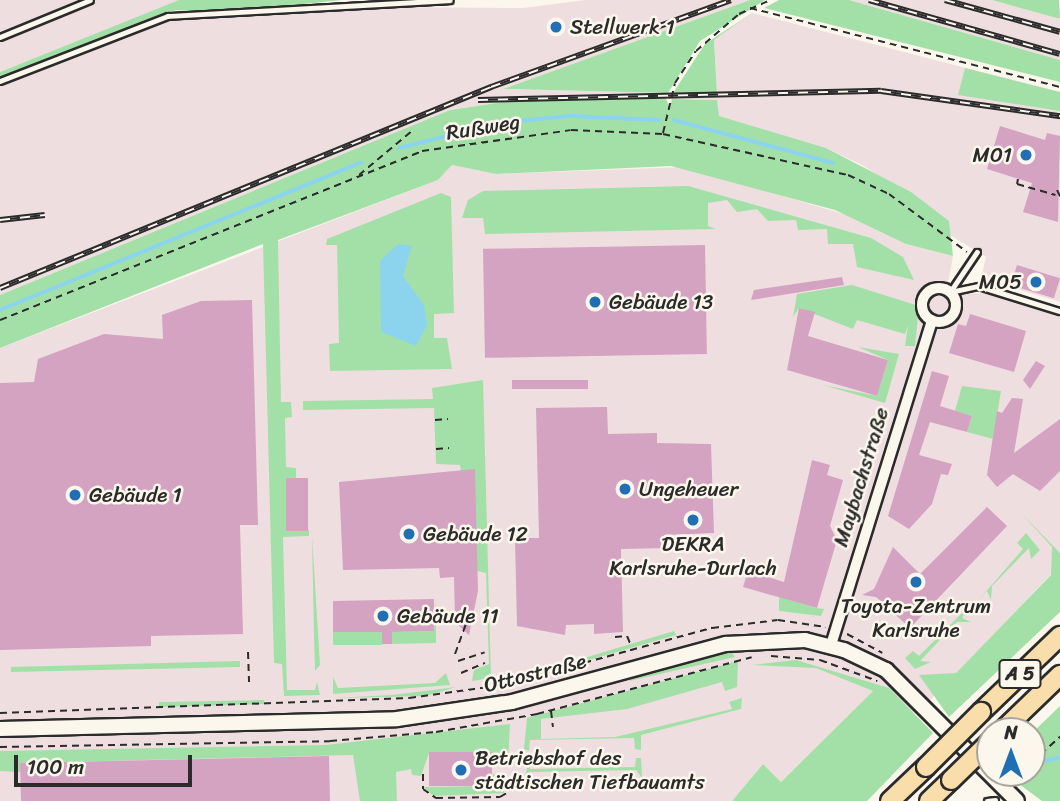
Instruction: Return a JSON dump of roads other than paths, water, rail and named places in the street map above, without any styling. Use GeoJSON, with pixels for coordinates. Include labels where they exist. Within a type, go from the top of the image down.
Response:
{"type":"FeatureCollection","features":[{"type":"Feature","properties":{"kind":"highway","name":"A 5"},"geometry":{"type":"LineString","coordinates":[[890,801],[1060,636]]}},
{"type":"Feature","properties":{"kind":"highway","name":"A 5"},"geometry":{"type":"LineString","coordinates":[[1016,717],[1060,674]]}},
{"type":"Feature","properties":{"kind":"highway"},"geometry":{"type":"LineString","coordinates":[[929,801],[976,756]]}},
{"type":"Feature","properties":{"kind":"main road","name":"Ottostraße"},"geometry":{"type":"LineString","coordinates":[[0,730],[397,719],[512,702],[734,642],[831,645],[904,685],[1017,801]]}},
{"type":"Feature","properties":{"kind":"street","name":"Maybachstraße"},"geometry":{"type":"LineString","coordinates":[[938,288],[950,292],[953,315],[932,320],[923,309],[925,297],[938,288]]}},
{"type":"Feature","properties":{"kind":"street","name":"Maybachstraße"},"geometry":{"type":"LineString","coordinates":[[831,645],[932,320]]}},
{"type":"Feature","properties":{"kind":"lane"},"geometry":{"type":"LineString","coordinates":[[0,37],[90,0]]}},
{"type":"Feature","properties":{"kind":"lane"},"geometry":{"type":"LineString","coordinates":[[0,81],[169,16],[450,0]]}},
{"type":"Feature","properties":{"kind":"lane","name":"Maybachstraße"},"geometry":{"type":"LineString","coordinates":[[950,292],[976,254]]}},
{"type":"Feature","properties":{"kind":"lane","name":"Maybachstraße"},"geometry":{"type":"LineString","coordinates":[[950,292],[979,286],[1060,312]]}},
{"type":"Feature","properties":{"kind":"lane"},"geometry":{"type":"LineString","coordinates":[[987,801],[995,800]]}},
{"type":"Feature","properties":{"kind":"water"},"geometry":{"type":"Polygon","coordinates":[[[398,244],[412,246],[403,276],[424,305],[427,325],[416,346],[381,332],[380,261],[398,244]]]}},
{"type":"Feature","properties":{"kind":"waterway"},"geometry":{"type":"LineString","coordinates":[[399,148],[499,123],[570,116],[659,120]]}},
{"type":"Feature","properties":{"kind":"waterway"},"geometry":{"type":"LineString","coordinates":[[674,120],[833,163]]}},
{"type":"Feature","properties":{"kind":"waterway"},"geometry":{"type":"LineString","coordinates":[[0,310],[361,163]]}},
{"type":"Feature","properties":{"kind":"waterway"},"geometry":{"type":"LineString","coordinates":[[1046,760],[1060,758]]}},
{"type":"Feature","properties":{"kind":"railway"},"geometry":{"type":"LineString","coordinates":[[0,288],[491,87],[731,0]]}},
{"type":"Feature","properties":{"kind":"railway"},"geometry":{"type":"LineString","coordinates":[[869,0],[1060,54]]}},
{"type":"Feature","properties":{"kind":"railway"},"geometry":{"type":"LineString","coordinates":[[945,0],[1060,32]]}},
{"type":"Feature","properties":{"kind":"railway"},"geometry":{"type":"LineString","coordinates":[[478,100],[881,91],[1060,116]]}},
{"type":"Feature","properties":{"kind":"railway"},"geometry":{"type":"LineString","coordinates":[[0,220],[45,215]]}},
{"type":"Feature","properties":{"kind":"place","name":"Stellwerk 1"},"geometry":{"type":"Point","coordinates":[556,27]}},
{"type":"Feature","properties":{"kind":"place","name":"M01"},"geometry":{"type":"Point","coordinates":[1026,155]}},
{"type":"Feature","properties":{"kind":"place","name":"M05"},"geometry":{"type":"Point","coordinates":[1036,282]}},
{"type":"Feature","properties":{"kind":"place","name":"Gebäude 13"},"geometry":{"type":"Point","coordinates":[595,302]}},
{"type":"Feature","properties":{"kind":"place","name":"Ungeheuer"},"geometry":{"type":"Point","coordinates":[625,489]}},
{"type":"Feature","properties":{"kind":"place","name":"Gebäude 1"},"geometry":{"type":"Point","coordinates":[75,495]}},
{"type":"Feature","properties":{"kind":"place","name":"DEKRA Karlsruhe-Durlach"},"geometry":{"type":"Point","coordinates":[693,520]}},
{"type":"Feature","properties":{"kind":"place","name":"Gebäude 12"},"geometry":{"type":"Point","coordinates":[409,534]}},
{"type":"Feature","properties":{"kind":"place","name":"Toyota-Zentrum Karlsruhe"},"geometry":{"type":"Point","coordinates":[916,582]}},
{"type":"Feature","properties":{"kind":"place","name":"Gebäude 11"},"geometry":{"type":"Point","coordinates":[383,616]}},
{"type":"Feature","properties":{"kind":"place","name":"Betriebshof des städtischen Tiefbauamts"},"geometry":{"type":"Point","coordinates":[461,770]}}]}
